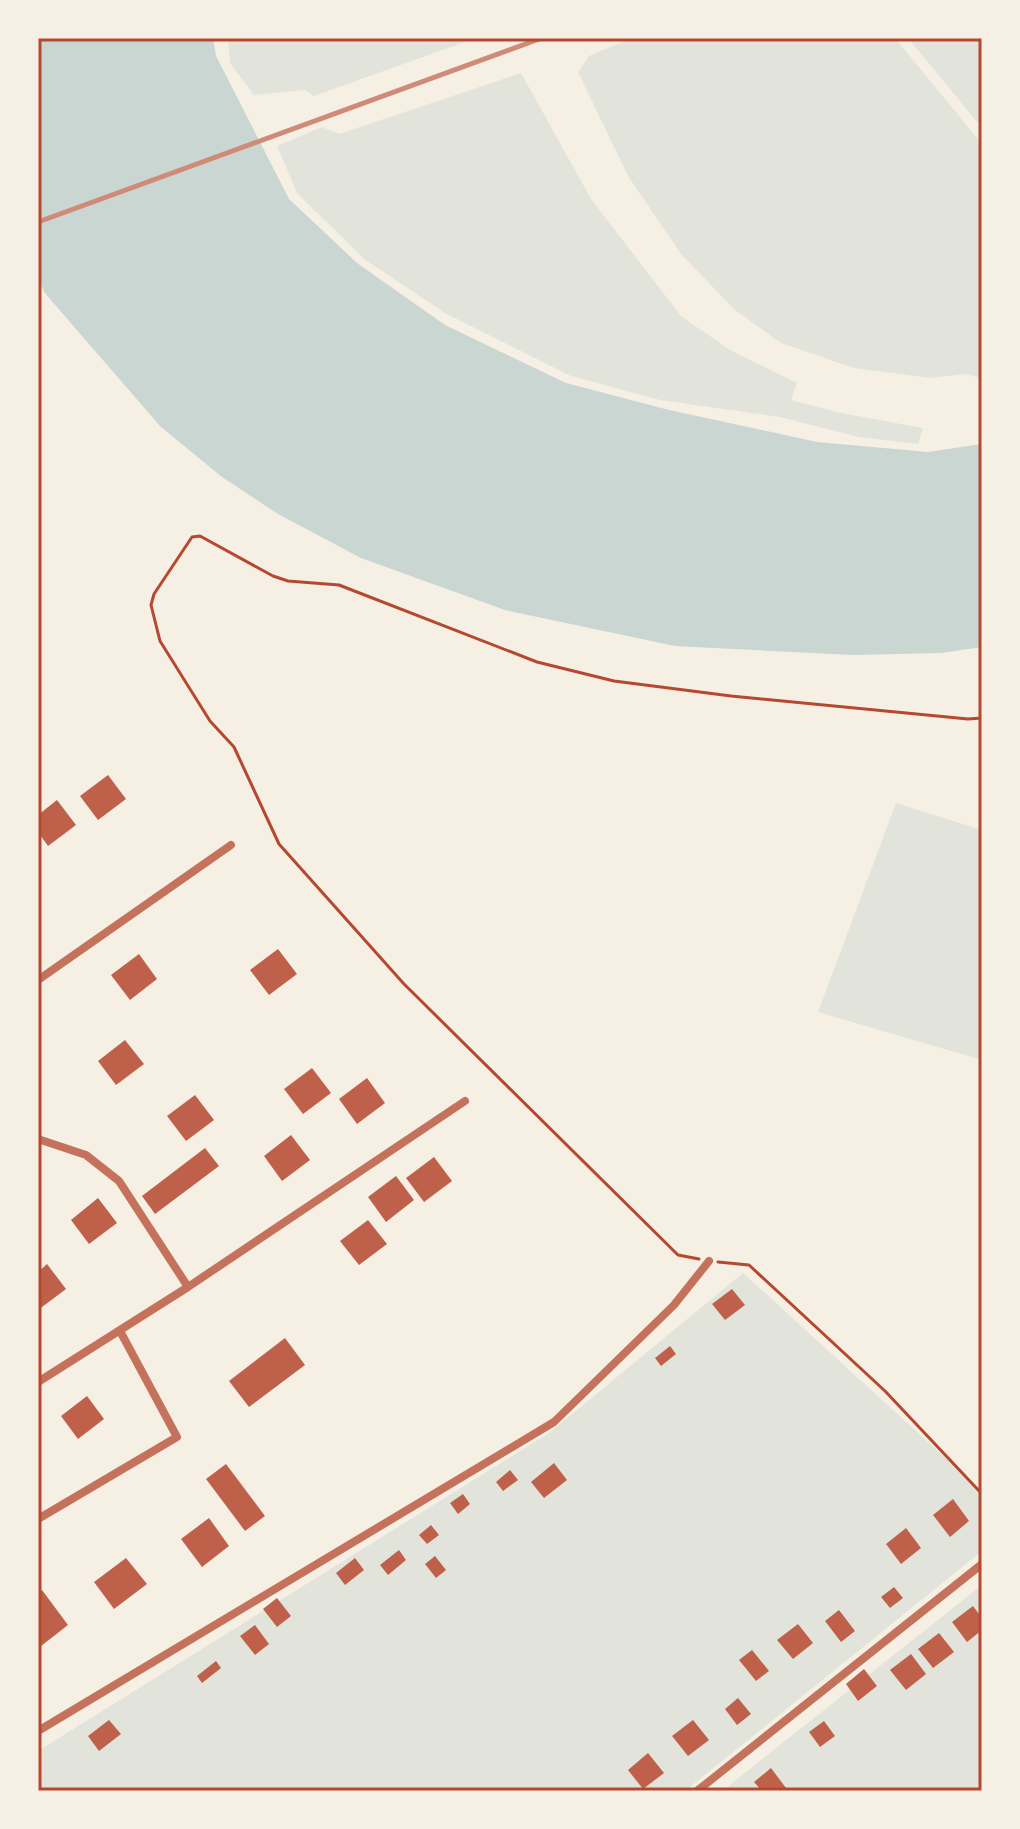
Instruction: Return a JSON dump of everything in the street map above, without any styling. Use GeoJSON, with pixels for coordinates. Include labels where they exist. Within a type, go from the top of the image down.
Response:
{"type":"FeatureCollection","features":[{"type":"Feature","properties":{"kind":"street"},"geometry":{"type":"LineString","coordinates":[[38,980],[231,845]]}},
{"type":"Feature","properties":{"kind":"street"},"geometry":{"type":"LineString","coordinates":[[38,1382],[188,1287],[465,1101]]}},
{"type":"Feature","properties":{"kind":"street"},"geometry":{"type":"LineString","coordinates":[[38,1139],[86,1155],[119,1181],[188,1287]]}},
{"type":"Feature","properties":{"kind":"street"},"geometry":{"type":"LineString","coordinates":[[38,1731],[554,1422],[674,1305],[709,1261]]}},
{"type":"Feature","properties":{"kind":"street"},"geometry":{"type":"LineString","coordinates":[[38,1519],[177,1437],[120,1331]]}},
{"type":"Feature","properties":{"kind":"street"},"geometry":{"type":"LineString","coordinates":[[697,1791],[982,1564]]}},
{"type":"Feature","properties":{"kind":"path"},"geometry":{"type":"LineString","coordinates":[[982,718],[778,700],[614,681],[537,662],[339,585],[288,581],[273,576],[200,536],[192,537],[154,594],[151,605],[160,641],[210,721],[234,747],[279,844],[404,984],[678,1255],[749,1265],[885,1391],[982,1494]]}},
{"type":"Feature","properties":{"kind":"shaded area"},"geometry":{"type":"Polygon","coordinates":[[[38,38],[213,38],[216,56],[289,199],[357,263],[445,325],[566,383],[669,410],[817,442],[928,452],[982,444],[982,647],[941,653],[853,655],[675,646],[505,610],[361,558],[278,514],[222,477],[160,426],[44,292],[38,275],[38,38]]]}},
{"type":"Feature","properties":{"kind":"shaded area"},"geometry":{"type":"Polygon","coordinates":[[[228,38],[476,38],[314,96],[304,90],[254,95],[230,63],[228,38]]]}},
{"type":"Feature","properties":{"kind":"shaded area"},"geometry":{"type":"Polygon","coordinates":[[[632,38],[895,38],[982,144],[982,378],[964,374],[931,378],[854,368],[781,343],[735,310],[681,254],[628,176],[578,72],[589,56],[632,38]]]}},
{"type":"Feature","properties":{"kind":"shaded area"},"geometry":{"type":"Polygon","coordinates":[[[908,38],[982,38],[982,128],[908,38]]]}},
{"type":"Feature","properties":{"kind":"shaded area"},"geometry":{"type":"Polygon","coordinates":[[[521,73],[591,199],[681,316],[730,350],[797,383],[791,400],[923,428],[918,444],[859,437],[780,417],[660,400],[571,376],[445,313],[364,259],[297,193],[277,146],[322,127],[339,134],[521,73]]]}},
{"type":"Feature","properties":{"kind":"shaded area"},"geometry":{"type":"Polygon","coordinates":[[[896,803],[982,830],[982,1060],[818,1012],[896,803]]]}},
{"type":"Feature","properties":{"kind":"shaded area"},"geometry":{"type":"Polygon","coordinates":[[[743,1273],[975,1485],[982,1494],[982,1551],[685,1791],[38,1791],[38,1751],[549,1433],[743,1273]]]}},
{"type":"Feature","properties":{"kind":"shaded area"},"geometry":{"type":"Polygon","coordinates":[[[982,1585],[982,1791],[722,1791],[982,1585]]]}},
{"type":"Feature","properties":{"kind":"building"},"geometry":{"type":"Polygon","coordinates":[[[108,775],[126,799],[98,820],[80,796],[108,775]]]}},
{"type":"Feature","properties":{"kind":"building"},"geometry":{"type":"Polygon","coordinates":[[[57,800],[76,825],[48,846],[38,832],[38,815],[57,800]]]}},
{"type":"Feature","properties":{"kind":"building"},"geometry":{"type":"Polygon","coordinates":[[[278,949],[297,974],[269,995],[250,970],[278,949]]]}},
{"type":"Feature","properties":{"kind":"building"},"geometry":{"type":"Polygon","coordinates":[[[139,954],[157,979],[130,1000],[111,975],[139,954]]]}},
{"type":"Feature","properties":{"kind":"building"},"geometry":{"type":"Polygon","coordinates":[[[125,1040],[144,1064],[116,1085],[98,1061],[125,1040]]]}},
{"type":"Feature","properties":{"kind":"building"},"geometry":{"type":"Polygon","coordinates":[[[312,1068],[331,1093],[303,1114],[284,1089],[312,1068]]]}},
{"type":"Feature","properties":{"kind":"building"},"geometry":{"type":"Polygon","coordinates":[[[367,1078],[385,1103],[357,1124],[339,1099],[367,1078]]]}},
{"type":"Feature","properties":{"kind":"building"},"geometry":{"type":"Polygon","coordinates":[[[195,1095],[214,1120],[186,1141],[167,1116],[195,1095]]]}},
{"type":"Feature","properties":{"kind":"building"},"geometry":{"type":"Polygon","coordinates":[[[291,1135],[310,1160],[282,1181],[264,1156],[291,1135]]]}},
{"type":"Feature","properties":{"kind":"building"},"geometry":{"type":"Polygon","coordinates":[[[205,1148],[219,1166],[155,1214],[142,1196],[205,1148]]]}},
{"type":"Feature","properties":{"kind":"building"},"geometry":{"type":"Polygon","coordinates":[[[434,1157],[452,1181],[424,1202],[406,1178],[434,1157]]]}},
{"type":"Feature","properties":{"kind":"building"},"geometry":{"type":"Polygon","coordinates":[[[396,1176],[414,1200],[386,1222],[368,1197],[396,1176]]]}},
{"type":"Feature","properties":{"kind":"building"},"geometry":{"type":"Polygon","coordinates":[[[98,1198],[117,1223],[89,1244],[71,1220],[98,1198]]]}},
{"type":"Feature","properties":{"kind":"building"},"geometry":{"type":"Polygon","coordinates":[[[368,1220],[387,1244],[359,1265],[340,1241],[368,1220]]]}},
{"type":"Feature","properties":{"kind":"building"},"geometry":{"type":"Polygon","coordinates":[[[47,1264],[66,1289],[38,1310],[38,1272],[47,1264]]]}},
{"type":"Feature","properties":{"kind":"building"},"geometry":{"type":"Polygon","coordinates":[[[732,1289],[745,1305],[725,1320],[712,1304],[732,1289]]]}},
{"type":"Feature","properties":{"kind":"building"},"geometry":{"type":"Polygon","coordinates":[[[285,1338],[305,1365],[249,1407],[229,1381],[285,1338]]]}},
{"type":"Feature","properties":{"kind":"building"},"geometry":{"type":"Polygon","coordinates":[[[670,1346],[676,1354],[661,1366],[655,1358],[670,1346]]]}},
{"type":"Feature","properties":{"kind":"building"},"geometry":{"type":"Polygon","coordinates":[[[87,1396],[104,1419],[78,1439],[61,1416],[87,1396]]]}},
{"type":"Feature","properties":{"kind":"building"},"geometry":{"type":"Polygon","coordinates":[[[554,1463],[567,1480],[544,1498],[531,1482],[554,1463]]]}},
{"type":"Feature","properties":{"kind":"building"},"geometry":{"type":"Polygon","coordinates":[[[226,1464],[265,1516],[245,1531],[206,1479],[226,1464]]]}},
{"type":"Feature","properties":{"kind":"building"},"geometry":{"type":"Polygon","coordinates":[[[510,1470],[518,1480],[503,1491],[496,1482],[510,1470]]]}},
{"type":"Feature","properties":{"kind":"building"},"geometry":{"type":"Polygon","coordinates":[[[463,1494],[470,1504],[458,1514],[450,1503],[463,1494]]]}},
{"type":"Feature","properties":{"kind":"building"},"geometry":{"type":"Polygon","coordinates":[[[953,1499],[969,1521],[950,1537],[933,1515],[953,1499]]]}},
{"type":"Feature","properties":{"kind":"building"},"geometry":{"type":"Polygon","coordinates":[[[209,1518],[229,1546],[202,1567],[181,1539],[209,1518]]]}},
{"type":"Feature","properties":{"kind":"building"},"geometry":{"type":"Polygon","coordinates":[[[431,1525],[439,1535],[427,1544],[419,1535],[431,1525]]]}},
{"type":"Feature","properties":{"kind":"building"},"geometry":{"type":"Polygon","coordinates":[[[906,1528],[921,1548],[901,1564],[886,1544],[906,1528]]]}},
{"type":"Feature","properties":{"kind":"building"},"geometry":{"type":"Polygon","coordinates":[[[399,1550],[406,1560],[388,1575],[380,1565],[399,1550]]]}},
{"type":"Feature","properties":{"kind":"building"},"geometry":{"type":"Polygon","coordinates":[[[435,1556],[446,1570],[436,1578],[425,1564],[435,1556]]]}},
{"type":"Feature","properties":{"kind":"building"},"geometry":{"type":"Polygon","coordinates":[[[126,1558],[147,1584],[114,1609],[94,1582],[126,1558]]]}},
{"type":"Feature","properties":{"kind":"building"},"geometry":{"type":"Polygon","coordinates":[[[355,1558],[364,1570],[345,1585],[336,1573],[355,1558]]]}},
{"type":"Feature","properties":{"kind":"building"},"geometry":{"type":"Polygon","coordinates":[[[894,1587],[903,1598],[890,1608],[881,1597],[894,1587]]]}},
{"type":"Feature","properties":{"kind":"building"},"geometry":{"type":"Polygon","coordinates":[[[42,1590],[68,1625],[41,1646],[38,1642],[38,1593],[42,1590]]]}},
{"type":"Feature","properties":{"kind":"building"},"geometry":{"type":"Polygon","coordinates":[[[277,1598],[291,1616],[277,1627],[263,1609],[277,1598]]]}},
{"type":"Feature","properties":{"kind":"building"},"geometry":{"type":"Polygon","coordinates":[[[973,1606],[982,1618],[982,1630],[967,1642],[952,1622],[973,1606]]]}},
{"type":"Feature","properties":{"kind":"building"},"geometry":{"type":"Polygon","coordinates":[[[839,1610],[855,1631],[841,1642],[825,1621],[839,1610]]]}},
{"type":"Feature","properties":{"kind":"building"},"geometry":{"type":"Polygon","coordinates":[[[798,1624],[813,1643],[793,1659],[777,1640],[798,1624]]]}},
{"type":"Feature","properties":{"kind":"building"},"geometry":{"type":"Polygon","coordinates":[[[255,1625],[269,1644],[255,1655],[240,1636],[255,1625]]]}},
{"type":"Feature","properties":{"kind":"building"},"geometry":{"type":"Polygon","coordinates":[[[939,1633],[954,1652],[933,1668],[918,1649],[939,1633]]]}},
{"type":"Feature","properties":{"kind":"building"},"geometry":{"type":"Polygon","coordinates":[[[752,1650],[769,1671],[756,1681],[739,1660],[752,1650]]]}},
{"type":"Feature","properties":{"kind":"building"},"geometry":{"type":"Polygon","coordinates":[[[911,1654],[926,1674],[906,1690],[890,1670],[911,1654]]]}},
{"type":"Feature","properties":{"kind":"building"},"geometry":{"type":"Polygon","coordinates":[[[216,1661],[221,1668],[202,1683],[197,1676],[216,1661]]]}},
{"type":"Feature","properties":{"kind":"building"},"geometry":{"type":"Polygon","coordinates":[[[864,1669],[877,1686],[858,1701],[846,1684],[864,1669]]]}},
{"type":"Feature","properties":{"kind":"building"},"geometry":{"type":"Polygon","coordinates":[[[738,1698],[751,1714],[737,1725],[725,1709],[738,1698]]]}},
{"type":"Feature","properties":{"kind":"building"},"geometry":{"type":"Polygon","coordinates":[[[109,1720],[121,1734],[99,1751],[88,1736],[109,1720]]]}},
{"type":"Feature","properties":{"kind":"building"},"geometry":{"type":"Polygon","coordinates":[[[693,1720],[709,1740],[688,1756],[672,1736],[693,1720]]]}},
{"type":"Feature","properties":{"kind":"building"},"geometry":{"type":"Polygon","coordinates":[[[824,1721],[835,1736],[820,1747],[809,1732],[824,1721]]]}},
{"type":"Feature","properties":{"kind":"building"},"geometry":{"type":"Polygon","coordinates":[[[648,1753],[664,1773],[643,1789],[628,1770],[648,1753]]]}},
{"type":"Feature","properties":{"kind":"building"},"geometry":{"type":"Polygon","coordinates":[[[771,1768],[786,1788],[782,1791],[762,1791],[754,1782],[771,1768]]]}},
{"type":"Feature","properties":{"kind":"railway"},"geometry":{"type":"LineString","coordinates":[[38,222],[542,38]]}}]}
